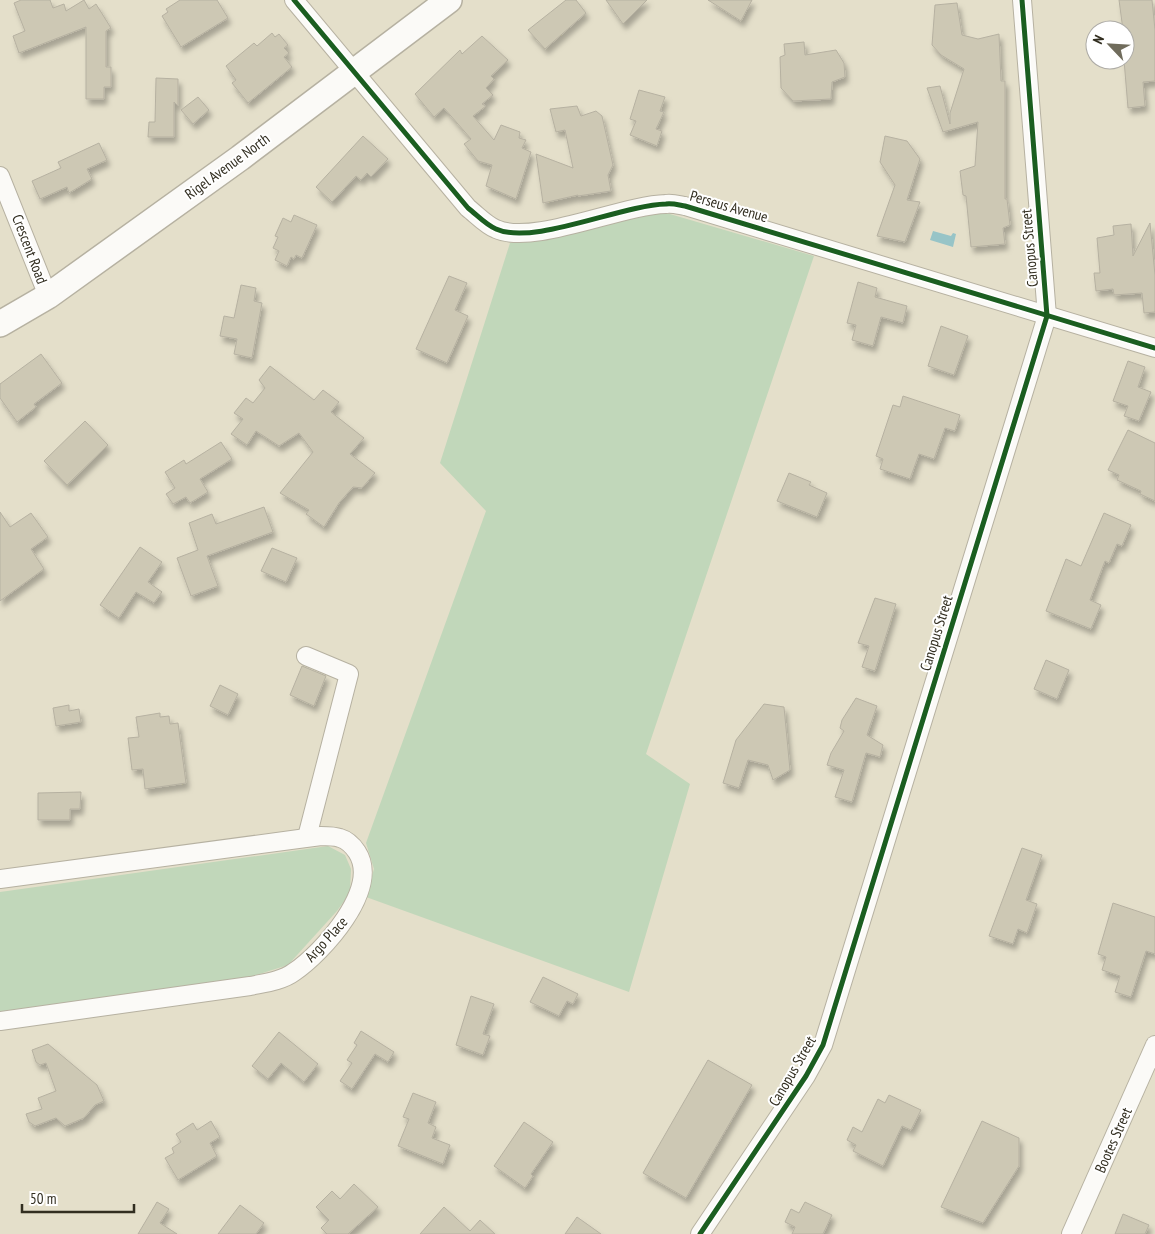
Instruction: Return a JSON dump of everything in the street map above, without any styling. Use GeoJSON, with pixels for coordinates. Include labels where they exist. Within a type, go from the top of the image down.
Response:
{"type":"FeatureCollection","features":[{"type":"Feature","properties":{"kind":"main road","name":"Rigel Avenue North"},"geometry":{"type":"LineString","coordinates":[[0,324],[46,289],[240,158],[430,0]]}},
{"type":"Feature","properties":{"kind":"main road","name":"Rigel Avenue North"},"geometry":{"type":"LineString","coordinates":[[349,68],[449,0]]}},
{"type":"Feature","properties":{"kind":"main road","name":"Rigel Avenue North"},"geometry":{"type":"LineString","coordinates":[[0,309],[46,289]]}},
{"type":"Feature","properties":{"kind":"street"},"geometry":{"type":"LineString","coordinates":[[294,0],[349,68]]}},
{"type":"Feature","properties":{"kind":"street","name":"Canopus Street"},"geometry":{"type":"LineString","coordinates":[[700,1234],[803,1082],[823,1046],[1006,444],[1047,316],[1022,0]]}},
{"type":"Feature","properties":{"kind":"street","name":"Perseus Avenue"},"geometry":{"type":"LineString","coordinates":[[349,68],[468,208],[494,229],[505,232],[528,233],[636,208],[666,204],[685,206],[1155,348]]}},
{"type":"Feature","properties":{"kind":"street","name":"Crescent Road"},"geometry":{"type":"LineString","coordinates":[[0,176],[46,289]]}},
{"type":"Feature","properties":{"kind":"street"},"geometry":{"type":"LineString","coordinates":[[306,656],[349,674],[308,837]]}},
{"type":"Feature","properties":{"kind":"street","name":"Argo Place"},"geometry":{"type":"LineString","coordinates":[[0,879],[321,836],[340,838],[351,845],[362,864],[362,876],[356,898],[347,917],[327,942],[293,973],[274,981],[250,986],[0,1021]]}},
{"type":"Feature","properties":{"kind":"street","name":"Bootes Street"},"geometry":{"type":"LineString","coordinates":[[1072,1234],[1155,1045]]}},
{"type":"Feature","properties":{"kind":"green space"},"geometry":{"type":"Polygon","coordinates":[[[663,212],[814,256],[646,754],[690,784],[629,992],[366,897],[374,869],[366,843],[486,511],[440,463],[510,243],[663,212]]]}},
{"type":"Feature","properties":{"kind":"green space"},"geometry":{"type":"Polygon","coordinates":[[[328,846],[345,855],[351,869],[350,893],[337,911],[288,965],[244,979],[0,1014],[0,892],[328,846]]]}},
{"type":"Feature","properties":{"kind":"water"},"geometry":{"type":"Polygon","coordinates":[[[933,231],[951,236],[953,233],[956,234],[953,247],[930,240],[933,231]]]}},
{"type":"Feature","properties":{"kind":"building"},"geometry":{"type":"Polygon","coordinates":[[[21,0],[50,0],[53,8],[64,4],[66,11],[84,0],[89,9],[96,4],[111,28],[106,31],[106,67],[111,67],[111,87],[104,87],[104,99],[86,99],[86,27],[19,53],[13,36],[25,31],[14,3],[21,0]]]}},
{"type":"Feature","properties":{"kind":"building"},"geometry":{"type":"Polygon","coordinates":[[[180,0],[217,0],[228,18],[181,47],[162,16],[168,12],[166,9],[180,0]]]}},
{"type":"Feature","properties":{"kind":"building"},"geometry":{"type":"Polygon","coordinates":[[[566,0],[576,0],[586,13],[545,49],[528,30],[566,0]]]}},
{"type":"Feature","properties":{"kind":"building"},"geometry":{"type":"Polygon","coordinates":[[[606,0],[647,0],[623,24],[606,0]]]}},
{"type":"Feature","properties":{"kind":"building"},"geometry":{"type":"Polygon","coordinates":[[[708,0],[752,0],[741,21],[708,0]]]}},
{"type":"Feature","properties":{"kind":"building"},"geometry":{"type":"Polygon","coordinates":[[[1119,0],[1152,0],[1155,30],[1155,81],[1143,82],[1145,106],[1128,108],[1125,70],[1135,70],[1135,20],[1122,20],[1119,0]]]}},
{"type":"Feature","properties":{"kind":"building"},"geometry":{"type":"Polygon","coordinates":[[[957,3],[962,35],[978,39],[999,34],[1001,81],[1005,81],[1005,199],[1007,199],[1010,225],[1003,228],[1005,244],[971,247],[966,196],[963,195],[960,171],[975,166],[978,122],[943,132],[927,88],[940,86],[950,124],[950,113],[964,69],[941,55],[932,45],[935,5],[957,3]]]}},
{"type":"Feature","properties":{"kind":"building"},"geometry":{"type":"Polygon","coordinates":[[[272,33],[275,37],[279,34],[288,45],[284,48],[289,53],[284,57],[292,67],[248,103],[232,83],[236,80],[226,66],[254,43],[257,46],[272,33]]]}},
{"type":"Feature","properties":{"kind":"building"},"geometry":{"type":"Polygon","coordinates":[[[482,36],[508,60],[491,76],[494,79],[486,88],[493,95],[482,104],[486,106],[473,116],[494,140],[501,125],[520,132],[519,138],[526,140],[522,148],[531,152],[516,199],[486,186],[492,165],[478,161],[464,144],[471,139],[444,108],[434,117],[415,94],[460,50],[462,54],[482,36]]]}},
{"type":"Feature","properties":{"kind":"building"},"geometry":{"type":"Polygon","coordinates":[[[804,42],[805,55],[836,50],[844,63],[845,77],[832,82],[831,99],[793,101],[781,88],[780,57],[785,55],[784,44],[804,42]]]}},
{"type":"Feature","properties":{"kind":"building"},"geometry":{"type":"Polygon","coordinates":[[[156,78],[178,79],[178,106],[174,102],[174,137],[148,137],[149,122],[155,122],[156,78]]]}},
{"type":"Feature","properties":{"kind":"building"},"geometry":{"type":"Polygon","coordinates":[[[639,90],[665,97],[660,111],[664,112],[656,129],[662,131],[657,146],[630,135],[636,121],[630,119],[639,90]]]}},
{"type":"Feature","properties":{"kind":"building"},"geometry":{"type":"Polygon","coordinates":[[[198,97],[209,110],[193,124],[181,110],[198,97]]]}},
{"type":"Feature","properties":{"kind":"building"},"geometry":{"type":"Polygon","coordinates":[[[577,106],[581,116],[596,111],[602,116],[613,165],[608,175],[611,191],[578,195],[543,203],[536,154],[573,168],[565,130],[556,132],[550,109],[577,106]]]}},
{"type":"Feature","properties":{"kind":"building"},"geometry":{"type":"Polygon","coordinates":[[[363,136],[388,159],[371,177],[367,173],[361,180],[356,176],[332,202],[316,187],[363,136]]]}},
{"type":"Feature","properties":{"kind":"building"},"geometry":{"type":"Polygon","coordinates":[[[885,136],[907,141],[920,159],[907,200],[920,202],[905,242],[877,236],[895,185],[880,162],[885,136]]]}},
{"type":"Feature","properties":{"kind":"building"},"geometry":{"type":"Polygon","coordinates":[[[99,143],[107,160],[87,169],[92,179],[69,193],[67,187],[40,199],[32,181],[61,168],[58,162],[99,143]]]}},
{"type":"Feature","properties":{"kind":"building"},"geometry":{"type":"Polygon","coordinates":[[[294,215],[317,225],[302,258],[296,255],[294,259],[291,257],[287,266],[275,260],[279,251],[273,248],[278,237],[275,236],[283,218],[291,222],[294,215]]]}},
{"type":"Feature","properties":{"kind":"building"},"geometry":{"type":"Polygon","coordinates":[[[1150,223],[1155,275],[1155,312],[1144,313],[1142,293],[1114,295],[1113,289],[1096,291],[1094,273],[1100,273],[1097,238],[1114,235],[1113,226],[1131,224],[1133,256],[1150,223]]]}},
{"type":"Feature","properties":{"kind":"building"},"geometry":{"type":"Polygon","coordinates":[[[449,276],[467,283],[455,310],[468,316],[447,363],[416,349],[449,276]]]}},
{"type":"Feature","properties":{"kind":"building"},"geometry":{"type":"Polygon","coordinates":[[[858,282],[877,288],[875,297],[907,306],[903,323],[881,317],[873,346],[852,340],[856,325],[847,323],[858,282]]]}},
{"type":"Feature","properties":{"kind":"building"},"geometry":{"type":"Polygon","coordinates":[[[241,285],[256,288],[254,301],[262,303],[252,358],[234,354],[237,339],[220,336],[224,316],[234,318],[241,285]]]}},
{"type":"Feature","properties":{"kind":"building"},"geometry":{"type":"Polygon","coordinates":[[[941,326],[968,336],[954,375],[928,366],[941,326]]]}},
{"type":"Feature","properties":{"kind":"building"},"geometry":{"type":"Polygon","coordinates":[[[41,354],[62,383],[34,404],[36,407],[17,422],[0,398],[0,384],[41,354]]]}},
{"type":"Feature","properties":{"kind":"building"},"geometry":{"type":"Polygon","coordinates":[[[1128,361],[1145,367],[1138,387],[1151,392],[1139,421],[1124,416],[1128,406],[1113,401],[1128,361]]]}},
{"type":"Feature","properties":{"kind":"building"},"geometry":{"type":"Polygon","coordinates":[[[270,366],[314,400],[323,390],[339,402],[331,412],[364,438],[350,454],[375,473],[362,488],[353,487],[339,503],[324,527],[306,514],[309,510],[280,493],[313,452],[299,433],[279,446],[256,431],[247,445],[231,434],[243,419],[234,413],[246,398],[253,403],[265,388],[259,380],[270,366]]]}},
{"type":"Feature","properties":{"kind":"building"},"geometry":{"type":"Polygon","coordinates":[[[903,396],[960,415],[955,431],[945,428],[934,459],[919,454],[910,479],[880,469],[883,459],[876,456],[893,405],[900,407],[903,396]]]}},
{"type":"Feature","properties":{"kind":"building"},"geometry":{"type":"Polygon","coordinates":[[[85,421],[108,445],[67,485],[44,461],[85,421]]]}},
{"type":"Feature","properties":{"kind":"building"},"geometry":{"type":"Polygon","coordinates":[[[1128,430],[1155,443],[1155,501],[1140,494],[1141,491],[1117,480],[1119,475],[1108,470],[1128,430]]]}},
{"type":"Feature","properties":{"kind":"building"},"geometry":{"type":"Polygon","coordinates":[[[221,442],[232,459],[200,479],[208,492],[190,503],[186,497],[173,504],[166,494],[175,488],[165,472],[184,460],[186,464],[221,442]]]}},
{"type":"Feature","properties":{"kind":"building"},"geometry":{"type":"Polygon","coordinates":[[[789,473],[811,482],[809,485],[827,493],[817,517],[777,501],[789,473]]]}},
{"type":"Feature","properties":{"kind":"building"},"geometry":{"type":"Polygon","coordinates":[[[264,507],[273,532],[207,556],[218,586],[191,596],[177,558],[198,550],[189,523],[212,514],[216,524],[264,507]]]}},
{"type":"Feature","properties":{"kind":"building"},"geometry":{"type":"Polygon","coordinates":[[[0,512],[10,527],[31,513],[48,537],[31,549],[44,569],[0,601],[0,512]]]}},
{"type":"Feature","properties":{"kind":"building"},"geometry":{"type":"Polygon","coordinates":[[[1104,513],[1131,525],[1122,546],[1117,544],[1109,563],[1105,561],[1090,600],[1101,605],[1091,629],[1046,611],[1066,559],[1081,566],[1104,513]]]}},
{"type":"Feature","properties":{"kind":"building"},"geometry":{"type":"Polygon","coordinates":[[[140,547],[162,562],[148,582],[162,592],[154,603],[136,592],[119,618],[100,605],[140,547]]]}},
{"type":"Feature","properties":{"kind":"building"},"geometry":{"type":"Polygon","coordinates":[[[272,548],[297,558],[286,582],[261,571],[272,548]]]}},
{"type":"Feature","properties":{"kind":"building"},"geometry":{"type":"Polygon","coordinates":[[[875,598],[896,604],[875,671],[862,667],[869,646],[858,643],[875,598]]]}},
{"type":"Feature","properties":{"kind":"building"},"geometry":{"type":"Polygon","coordinates":[[[1046,660],[1069,670],[1057,699],[1034,689],[1046,660]]]}},
{"type":"Feature","properties":{"kind":"building"},"geometry":{"type":"Polygon","coordinates":[[[302,666],[326,676],[314,706],[290,695],[302,666]]]}},
{"type":"Feature","properties":{"kind":"building"},"geometry":{"type":"Polygon","coordinates":[[[220,685],[238,694],[228,715],[210,706],[220,685]]]}},
{"type":"Feature","properties":{"kind":"building"},"geometry":{"type":"Polygon","coordinates":[[[856,698],[877,706],[867,735],[883,745],[880,757],[866,753],[852,802],[835,797],[844,770],[827,765],[831,753],[844,731],[840,728],[842,720],[856,698]]]}},
{"type":"Feature","properties":{"kind":"building"},"geometry":{"type":"Polygon","coordinates":[[[764,704],[784,707],[790,770],[773,780],[768,765],[748,760],[739,788],[723,783],[736,740],[764,704]]]}},
{"type":"Feature","properties":{"kind":"building"},"geometry":{"type":"Polygon","coordinates":[[[69,705],[69,711],[79,709],[81,722],[56,726],[53,708],[69,705]]]}},
{"type":"Feature","properties":{"kind":"building"},"geometry":{"type":"Polygon","coordinates":[[[160,713],[160,717],[169,716],[170,724],[178,723],[186,783],[145,789],[143,769],[132,770],[128,738],[139,737],[136,717],[160,713]]]}},
{"type":"Feature","properties":{"kind":"building"},"geometry":{"type":"Polygon","coordinates":[[[81,792],[80,809],[70,809],[70,820],[38,820],[38,793],[81,792]]]}},
{"type":"Feature","properties":{"kind":"building"},"geometry":{"type":"Polygon","coordinates":[[[1022,848],[1042,855],[1026,900],[1037,904],[1027,933],[1018,929],[1013,944],[989,936],[1022,848]]]}},
{"type":"Feature","properties":{"kind":"building"},"geometry":{"type":"Polygon","coordinates":[[[1113,903],[1155,917],[1155,954],[1146,951],[1131,997],[1115,992],[1120,976],[1102,970],[1106,957],[1098,954],[1113,903]]]}},
{"type":"Feature","properties":{"kind":"building"},"geometry":{"type":"Polygon","coordinates":[[[543,977],[578,994],[573,1004],[567,1001],[559,1016],[530,1002],[543,977]]]}},
{"type":"Feature","properties":{"kind":"building"},"geometry":{"type":"Polygon","coordinates":[[[471,996],[494,1004],[483,1034],[490,1036],[483,1055],[456,1045],[471,996]]]}},
{"type":"Feature","properties":{"kind":"building"},"geometry":{"type":"Polygon","coordinates":[[[361,1031],[394,1052],[388,1062],[375,1054],[352,1089],[340,1081],[352,1063],[347,1060],[357,1045],[354,1043],[361,1031]]]}},
{"type":"Feature","properties":{"kind":"building"},"geometry":{"type":"Polygon","coordinates":[[[279,1032],[318,1064],[304,1082],[281,1063],[268,1079],[252,1066],[279,1032]]]}},
{"type":"Feature","properties":{"kind":"building"},"geometry":{"type":"Polygon","coordinates":[[[48,1044],[97,1085],[104,1101],[95,1105],[84,1118],[65,1126],[56,1118],[35,1126],[29,1122],[26,1114],[42,1109],[38,1098],[56,1091],[46,1063],[40,1065],[36,1062],[32,1050],[48,1044]]]}},
{"type":"Feature","properties":{"kind":"building"},"geometry":{"type":"Polygon","coordinates":[[[708,1060],[752,1085],[686,1198],[643,1173],[708,1060]]]}},
{"type":"Feature","properties":{"kind":"building"},"geometry":{"type":"Polygon","coordinates":[[[413,1093],[436,1102],[428,1123],[436,1127],[432,1138],[450,1145],[443,1164],[398,1146],[409,1119],[403,1117],[413,1093]]]}},
{"type":"Feature","properties":{"kind":"building"},"geometry":{"type":"Polygon","coordinates":[[[889,1095],[921,1110],[911,1130],[902,1126],[883,1166],[853,1151],[856,1145],[847,1140],[853,1127],[862,1132],[878,1099],[885,1103],[889,1095]]]}},
{"type":"Feature","properties":{"kind":"building"},"geometry":{"type":"Polygon","coordinates":[[[211,1121],[220,1137],[210,1143],[217,1156],[178,1180],[165,1158],[174,1153],[172,1148],[181,1142],[176,1134],[193,1123],[197,1130],[211,1121]]]}},
{"type":"Feature","properties":{"kind":"building"},"geometry":{"type":"Polygon","coordinates":[[[982,1121],[1019,1138],[1019,1166],[983,1223],[941,1207],[982,1121]]]}},
{"type":"Feature","properties":{"kind":"building"},"geometry":{"type":"Polygon","coordinates":[[[524,1122],[553,1142],[531,1174],[533,1176],[525,1188],[494,1166],[524,1122]]]}},
{"type":"Feature","properties":{"kind":"building"},"geometry":{"type":"Polygon","coordinates":[[[354,1184],[378,1207],[348,1234],[327,1234],[321,1228],[329,1220],[316,1207],[332,1191],[340,1199],[354,1184]]]}},
{"type":"Feature","properties":{"kind":"building"},"geometry":{"type":"Polygon","coordinates":[[[157,1202],[169,1209],[160,1223],[177,1234],[138,1234],[157,1202]]]}},
{"type":"Feature","properties":{"kind":"building"},"geometry":{"type":"Polygon","coordinates":[[[805,1202],[832,1215],[823,1234],[792,1234],[795,1227],[785,1222],[791,1209],[799,1213],[805,1202]]]}},
{"type":"Feature","properties":{"kind":"building"},"geometry":{"type":"Polygon","coordinates":[[[240,1205],[264,1223],[256,1234],[218,1234],[240,1205]]]}},
{"type":"Feature","properties":{"kind":"building"},"geometry":{"type":"Polygon","coordinates":[[[444,1207],[470,1231],[480,1220],[495,1234],[420,1234],[444,1207]]]}},
{"type":"Feature","properties":{"kind":"building"},"geometry":{"type":"Polygon","coordinates":[[[1123,1214],[1149,1225],[1145,1234],[1115,1234],[1123,1214]]]}},
{"type":"Feature","properties":{"kind":"building"},"geometry":{"type":"Polygon","coordinates":[[[577,1217],[601,1234],[565,1234],[577,1217]]]}},
{"type":"Feature","properties":{"kind":"cycle path"},"geometry":{"type":"LineString","coordinates":[[294,0],[468,208],[496,229],[512,233],[532,232],[554,229],[647,206],[668,204],[685,206],[1155,348]]}},
{"type":"Feature","properties":{"kind":"cycle path"},"geometry":{"type":"LineString","coordinates":[[700,1234],[806,1076],[823,1045],[1047,316],[1022,0]]}}]}
